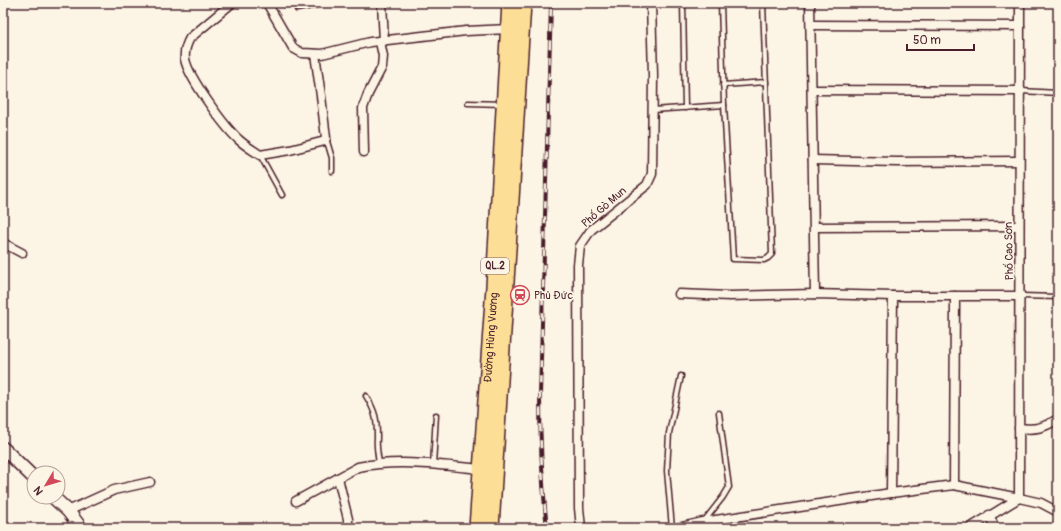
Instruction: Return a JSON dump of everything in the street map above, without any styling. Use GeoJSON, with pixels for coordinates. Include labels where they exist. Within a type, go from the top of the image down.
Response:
{"type":"FeatureCollection","features":[{"type":"Feature","properties":{"kind":"highway","name":"Đường Hùng Vương"},"geometry":{"type":"LineString","coordinates":[[477,528],[505,104],[510,3]]}},
{"type":"Feature","properties":{"kind":"highway","name":"Đường Hùng Vương"},"geometry":{"type":"LineString","coordinates":[[491,528],[523,3]]}},
{"type":"Feature","properties":{"kind":"street"},"geometry":{"type":"LineString","coordinates":[[232,3],[190,38],[185,46],[185,58],[188,69],[195,82],[216,113],[238,139],[260,155],[322,143],[325,141],[326,138],[315,54]]}},
{"type":"Feature","properties":{"kind":"street"},"geometry":{"type":"LineString","coordinates":[[267,3],[293,48],[302,53],[322,54],[370,42],[466,31],[509,29]]}},
{"type":"Feature","properties":{"kind":"street"},"geometry":{"type":"LineString","coordinates":[[364,152],[363,108],[368,94],[382,67],[382,3]]}},
{"type":"Feature","properties":{"kind":"street","name":"Phố Gò Mun"},"geometry":{"type":"LineString","coordinates":[[582,528],[579,500],[578,265],[580,246],[591,230],[648,185],[650,181],[652,174],[653,110],[651,3]]}},
{"type":"Feature","properties":{"kind":"street"},"geometry":{"type":"LineString","coordinates":[[810,3],[815,294]]}},
{"type":"Feature","properties":{"kind":"street","name":"Phố Cao Sơn"},"geometry":{"type":"LineString","coordinates":[[1019,498],[1020,3]]}},
{"type":"Feature","properties":{"kind":"street"},"geometry":{"type":"LineString","coordinates":[[811,25],[1020,26]]}},
{"type":"Feature","properties":{"kind":"street"},"geometry":{"type":"LineString","coordinates":[[812,90],[1021,90]]}},
{"type":"Feature","properties":{"kind":"street"},"geometry":{"type":"LineString","coordinates":[[813,160],[897,162],[1019,161]]}},
{"type":"Feature","properties":{"kind":"street"},"geometry":{"type":"LineString","coordinates":[[815,227],[1019,226]]}},
{"type":"Feature","properties":{"kind":"street"},"geometry":{"type":"LineString","coordinates":[[3,243],[22,253]]}},
{"type":"Feature","properties":{"kind":"street"},"geometry":{"type":"LineString","coordinates":[[678,294],[730,296],[815,294],[893,296],[1020,296]]}},
{"type":"Feature","properties":{"kind":"street"},"geometry":{"type":"LineString","coordinates":[[891,493],[893,296]]}},
{"type":"Feature","properties":{"kind":"street"},"geometry":{"type":"LineString","coordinates":[[954,485],[955,296]]}},
{"type":"Feature","properties":{"kind":"street"},"geometry":{"type":"LineString","coordinates":[[1018,428],[1031,430],[1041,428],[1058,419]]}},
{"type":"Feature","properties":{"kind":"street"},"geometry":{"type":"LineString","coordinates":[[3,448],[26,470]]}},
{"type":"Feature","properties":{"kind":"street"},"geometry":{"type":"LineString","coordinates":[[296,501],[358,467],[398,462],[481,468]]}},
{"type":"Feature","properties":{"kind":"street"},"geometry":{"type":"LineString","coordinates":[[338,478],[348,519],[348,528]]}},
{"type":"Feature","properties":{"kind":"street"},"geometry":{"type":"LineString","coordinates":[[68,511],[114,490],[150,482]]}},
{"type":"Feature","properties":{"kind":"street"},"geometry":{"type":"LineString","coordinates":[[677,528],[704,522],[891,493],[954,485],[1040,503],[1058,512]]}},
{"type":"Feature","properties":{"kind":"street"},"geometry":{"type":"LineString","coordinates":[[970,528],[1019,498]]}},
{"type":"Feature","properties":{"kind":"street"},"geometry":{"type":"LineString","coordinates":[[62,505],[81,528]]}},
{"type":"Feature","properties":{"kind":"street"},"geometry":{"type":"LineString","coordinates":[[989,515],[995,528]]}},
{"type":"Feature","properties":{"kind":"lane"},"geometry":{"type":"LineString","coordinates":[[297,9],[327,3]]}},
{"type":"Feature","properties":{"kind":"lane"},"geometry":{"type":"LineString","coordinates":[[683,3],[685,108]]}},
{"type":"Feature","properties":{"kind":"lane"},"geometry":{"type":"LineString","coordinates":[[721,3],[723,84],[733,259],[764,260],[772,254],[763,3]]}},
{"type":"Feature","properties":{"kind":"lane"},"geometry":{"type":"LineString","coordinates":[[723,84],[766,82]]}},
{"type":"Feature","properties":{"kind":"lane"},"geometry":{"type":"LineString","coordinates":[[1021,90],[1058,93]]}},
{"type":"Feature","properties":{"kind":"lane"},"geometry":{"type":"LineString","coordinates":[[468,103],[505,104]]}},
{"type":"Feature","properties":{"kind":"lane"},"geometry":{"type":"LineString","coordinates":[[653,110],[724,105]]}},
{"type":"Feature","properties":{"kind":"lane"},"geometry":{"type":"LineString","coordinates":[[326,138],[332,158],[332,171]]}},
{"type":"Feature","properties":{"kind":"lane"},"geometry":{"type":"LineString","coordinates":[[260,155],[282,195]]}},
{"type":"Feature","properties":{"kind":"lane"},"geometry":{"type":"LineString","coordinates":[[1020,296],[1058,297]]}},
{"type":"Feature","properties":{"kind":"lane"},"geometry":{"type":"LineString","coordinates":[[672,528],[667,471],[669,433],[681,376]]}},
{"type":"Feature","properties":{"kind":"lane"},"geometry":{"type":"LineString","coordinates":[[366,396],[373,407],[377,419],[376,439],[379,464]]}},
{"type":"Feature","properties":{"kind":"lane"},"geometry":{"type":"LineString","coordinates":[[704,522],[729,487],[719,413]]}},
{"type":"Feature","properties":{"kind":"lane"},"geometry":{"type":"LineString","coordinates":[[433,465],[436,415]]}},
{"type":"Feature","properties":{"kind":"railway"},"geometry":{"type":"LineString","coordinates":[[547,528],[540,428],[540,395],[551,3]]}},
{"type":"Feature","properties":{"kind":"place","name":"Phủ Đức"},"geometry":{"type":"Point","coordinates":[520,295]}}]}
